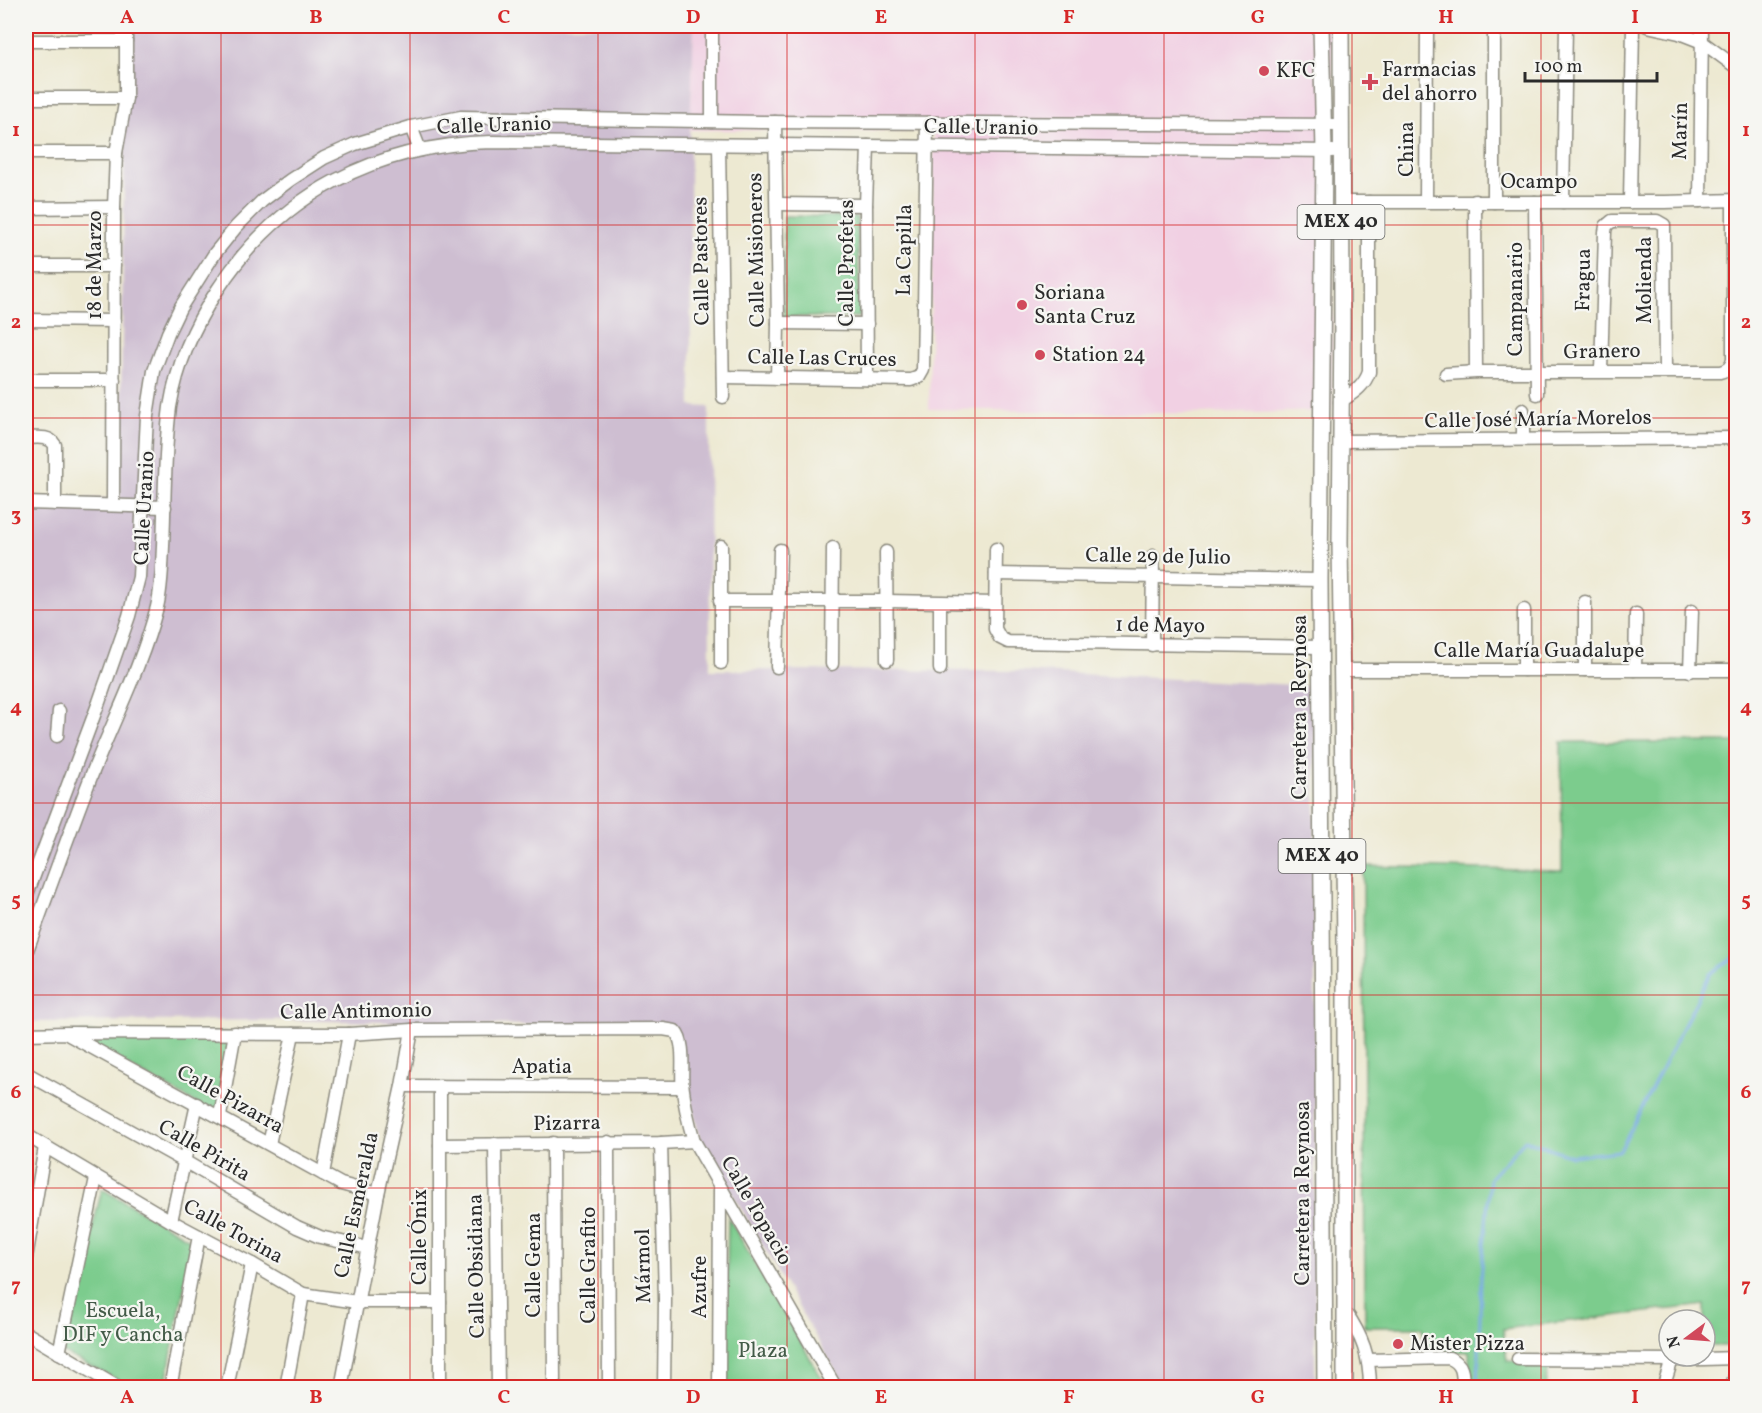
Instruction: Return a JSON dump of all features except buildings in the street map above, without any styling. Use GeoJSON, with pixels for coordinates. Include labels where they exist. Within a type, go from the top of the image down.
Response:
{"type":"FeatureCollection","features":[{"type":"Feature","properties":{"kind":"main road","name":"Carretera a Reynosa"},"geometry":{"type":"LineString","coordinates":[[1321,26],[1324,151],[1320,557],[1324,1388]]}},
{"type":"Feature","properties":{"kind":"main road","name":"Carretera a Reynosa"},"geometry":{"type":"LineString","coordinates":[[1341,26],[1340,542],[1345,943],[1345,1388]]}},
{"type":"Feature","properties":{"kind":"main road"},"geometry":{"type":"LineString","coordinates":[[1323,80],[1333,38],[1341,26]]}},
{"type":"Feature","properties":{"kind":"main road"},"geometry":{"type":"LineString","coordinates":[[1323,270],[1336,285],[1342,320]]}},
{"type":"Feature","properties":{"kind":"main road"},"geometry":{"type":"LineString","coordinates":[[1320,557],[1329,564],[1335,563],[1340,542]]}},
{"type":"Feature","properties":{"kind":"main road"},"geometry":{"type":"LineString","coordinates":[[1320,597],[1331,616],[1336,642],[1341,652]]}},
{"type":"Feature","properties":{"kind":"main road"},"geometry":{"type":"LineString","coordinates":[[1320,647],[1328,652],[1334,661],[1342,714]]}},
{"type":"Feature","properties":{"kind":"main road"},"geometry":{"type":"LineString","coordinates":[[1324,1148],[1344,1149]]}},
{"type":"Feature","properties":{"kind":"street","name":"18 de Marzo"},"geometry":{"type":"LineString","coordinates":[[113,505],[114,207],[116,153],[126,98],[126,26]]}},
{"type":"Feature","properties":{"kind":"street"},"geometry":{"type":"LineString","coordinates":[[712,26],[712,121]]}},
{"type":"Feature","properties":{"kind":"street","name":"China"},"geometry":{"type":"LineString","coordinates":[[1426,201],[1427,26]]}},
{"type":"Feature","properties":{"kind":"street"},"geometry":{"type":"LineString","coordinates":[[1494,26],[1494,202]]}},
{"type":"Feature","properties":{"kind":"street"},"geometry":{"type":"LineString","coordinates":[[1563,202],[1566,26]]}},
{"type":"Feature","properties":{"kind":"street"},"geometry":{"type":"LineString","coordinates":[[1630,202],[1633,26]]}},
{"type":"Feature","properties":{"kind":"street"},"geometry":{"type":"LineString","coordinates":[[1647,26],[1679,33],[1702,42],[1737,67]]}},
{"type":"Feature","properties":{"kind":"street","name":"Marín"},"geometry":{"type":"LineString","coordinates":[[1700,201],[1702,26]]}},
{"type":"Feature","properties":{"kind":"street"},"geometry":{"type":"LineString","coordinates":[[26,41],[126,41]]}},
{"type":"Feature","properties":{"kind":"street"},"geometry":{"type":"LineString","coordinates":[[26,98],[126,98]]}},
{"type":"Feature","properties":{"kind":"street","name":"Calle Uranio"},"geometry":{"type":"LineString","coordinates":[[26,897],[99,702],[129,616],[139,578],[147,416],[154,371],[168,333],[180,308],[215,253],[236,227],[262,201],[324,158],[355,144],[411,127],[461,117],[775,122],[1341,125]]}},
{"type":"Feature","properties":{"kind":"street","name":"Calle Misioneros"},"geometry":{"type":"LineString","coordinates":[[775,122],[777,378]]}},
{"type":"Feature","properties":{"kind":"street","name":"La Capilla"},"geometry":{"type":"LineString","coordinates":[[919,377],[923,370],[927,123]]}},
{"type":"Feature","properties":{"kind":"street"},"geometry":{"type":"LineString","coordinates":[[411,127],[420,150]]}},
{"type":"Feature","properties":{"kind":"street","name":"Calle Uranio"},"geometry":{"type":"LineString","coordinates":[[26,953],[93,772],[122,706],[158,605],[171,406],[177,376],[189,341],[204,310],[228,273],[250,246],[274,221],[334,180],[366,166],[420,150],[461,143],[491,142],[1341,152]]}},
{"type":"Feature","properties":{"kind":"street","name":"Calle Pastores"},"geometry":{"type":"LineString","coordinates":[[719,145],[723,397]]}},
{"type":"Feature","properties":{"kind":"street","name":"Calle Profetas"},"geometry":{"type":"LineString","coordinates":[[867,379],[868,146]]}},
{"type":"Feature","properties":{"kind":"street"},"geometry":{"type":"LineString","coordinates":[[26,153],[116,153]]}},
{"type":"Feature","properties":{"kind":"street"},"geometry":{"type":"LineString","coordinates":[[1475,201],[1476,372]]}},
{"type":"Feature","properties":{"kind":"street"},"geometry":{"type":"LineString","coordinates":[[1735,201],[1735,281]]}},
{"type":"Feature","properties":{"kind":"street","name":"Ocampo"},"geometry":{"type":"LineString","coordinates":[[1341,202],[1735,201]]}},
{"type":"Feature","properties":{"kind":"street"},"geometry":{"type":"LineString","coordinates":[[1340,402],[1359,389],[1369,372],[1369,202]]}},
{"type":"Feature","properties":{"kind":"street","name":"Campanario"},"geometry":{"type":"LineString","coordinates":[[1535,202],[1537,394]]}},
{"type":"Feature","properties":{"kind":"street"},"geometry":{"type":"LineString","coordinates":[[777,204],[866,205]]}},
{"type":"Feature","properties":{"kind":"street"},"geometry":{"type":"LineString","coordinates":[[26,208],[114,207]]}},
{"type":"Feature","properties":{"kind":"street","name":"Molienda"},"geometry":{"type":"LineString","coordinates":[[1606,226],[1612,221],[1657,221],[1664,225],[1665,371]]}},
{"type":"Feature","properties":{"kind":"street","name":"Fragua"},"geometry":{"type":"LineString","coordinates":[[1601,371],[1606,226]]}},
{"type":"Feature","properties":{"kind":"street"},"geometry":{"type":"LineString","coordinates":[[26,266],[114,266]]}},
{"type":"Feature","properties":{"kind":"street","name":"Granero"},"geometry":{"type":"LineString","coordinates":[[1446,374],[1601,371],[1720,372],[1727,370],[1733,360],[1735,281]]}},
{"type":"Feature","properties":{"kind":"street"},"geometry":{"type":"LineString","coordinates":[[26,320],[114,321]]}},
{"type":"Feature","properties":{"kind":"street"},"geometry":{"type":"LineString","coordinates":[[778,323],[867,324]]}},
{"type":"Feature","properties":{"kind":"street","name":"Calle Las Cruces"},"geometry":{"type":"LineString","coordinates":[[723,377],[911,380],[919,377]]}},
{"type":"Feature","properties":{"kind":"street"},"geometry":{"type":"LineString","coordinates":[[26,380],[114,380]]}},
{"type":"Feature","properties":{"kind":"street"},"geometry":{"type":"LineString","coordinates":[[1522,439],[1523,410]]}},
{"type":"Feature","properties":{"kind":"street"},"geometry":{"type":"LineString","coordinates":[[26,438],[46,438],[53,442],[56,450],[55,504]]}},
{"type":"Feature","properties":{"kind":"street","name":"Calle José María Morelos"},"geometry":{"type":"LineString","coordinates":[[1340,441],[1737,438]]}},
{"type":"Feature","properties":{"kind":"street"},"geometry":{"type":"LineString","coordinates":[[26,503],[165,507]]}},
{"type":"Feature","properties":{"kind":"street"},"geometry":{"type":"LineString","coordinates":[[721,546],[721,663]]}},
{"type":"Feature","properties":{"kind":"street"},"geometry":{"type":"LineString","coordinates":[[832,664],[833,548]]}},
{"type":"Feature","properties":{"kind":"street"},"geometry":{"type":"LineString","coordinates":[[720,601],[994,603],[996,549]]}},
{"type":"Feature","properties":{"kind":"street"},"geometry":{"type":"LineString","coordinates":[[777,667],[780,550]]}},
{"type":"Feature","properties":{"kind":"street"},"geometry":{"type":"LineString","coordinates":[[886,552],[886,660]]}},
{"type":"Feature","properties":{"kind":"street"},"geometry":{"type":"LineString","coordinates":[[1152,645],[1153,556]]}},
{"type":"Feature","properties":{"kind":"street","name":"Calle 29 de Julio"},"geometry":{"type":"LineString","coordinates":[[996,574],[1320,580]]}},
{"type":"Feature","properties":{"kind":"street"},"geometry":{"type":"LineString","coordinates":[[1585,602],[1585,670]]}},
{"type":"Feature","properties":{"kind":"street"},"geometry":{"type":"LineString","coordinates":[[940,603],[940,669]]}},
{"type":"Feature","properties":{"kind":"street","name":"1 de Mayo"},"geometry":{"type":"LineString","coordinates":[[994,603],[995,629],[1000,638],[1008,642],[1320,647]]}},
{"type":"Feature","properties":{"kind":"street"},"geometry":{"type":"LineString","coordinates":[[1524,610],[1524,670]]}},
{"type":"Feature","properties":{"kind":"street"},"geometry":{"type":"LineString","coordinates":[[1690,671],[1692,611]]}},
{"type":"Feature","properties":{"kind":"street"},"geometry":{"type":"LineString","coordinates":[[1635,670],[1636,614]]}},
{"type":"Feature","properties":{"kind":"street","name":"Calle María Guadalupe"},"geometry":{"type":"LineString","coordinates":[[1341,670],[1737,670]]}},
{"type":"Feature","properties":{"kind":"street"},"geometry":{"type":"LineString","coordinates":[[57,736],[59,711]]}},
{"type":"Feature","properties":{"kind":"street","name":"Calle Antimonio"},"geometry":{"type":"LineString","coordinates":[[26,1034],[349,1034],[412,1030],[663,1029],[675,1031],[681,1041]]}},
{"type":"Feature","properties":{"kind":"street","name":"Calle Esmeralda"},"geometry":{"type":"LineString","coordinates":[[341,1388],[412,1030]]}},
{"type":"Feature","properties":{"kind":"street","name":"Calle Pizarra"},"geometry":{"type":"LineString","coordinates":[[66,1033],[341,1184],[378,1194]]}},
{"type":"Feature","properties":{"kind":"street"},"geometry":{"type":"LineString","coordinates":[[220,1116],[236,1033]]}},
{"type":"Feature","properties":{"kind":"street"},"geometry":{"type":"LineString","coordinates":[[269,1144],[293,1034]]}},
{"type":"Feature","properties":{"kind":"street"},"geometry":{"type":"LineString","coordinates":[[323,1174],[349,1034]]}},
{"type":"Feature","properties":{"kind":"street","name":"Calle Topacio"},"geometry":{"type":"LineString","coordinates":[[681,1041],[682,1087],[686,1117],[694,1141],[836,1388]]}},
{"type":"Feature","properties":{"kind":"street","name":"Calle Pirita"},"geometry":{"type":"LineString","coordinates":[[26,1073],[297,1227],[320,1237],[368,1248]]}},
{"type":"Feature","properties":{"kind":"street","name":"Apatia"},"geometry":{"type":"LineString","coordinates":[[402,1086],[682,1087]]}},
{"type":"Feature","properties":{"kind":"street","name":"Calle Ónix"},"geometry":{"type":"LineString","coordinates":[[440,1086],[440,1388]]}},
{"type":"Feature","properties":{"kind":"street"},"geometry":{"type":"LineString","coordinates":[[171,1221],[196,1104]]}},
{"type":"Feature","properties":{"kind":"street","name":"Calle Torina"},"geometry":{"type":"LineString","coordinates":[[26,1135],[96,1178],[303,1294],[357,1302],[440,1302]]}},
{"type":"Feature","properties":{"kind":"street","name":"Pizarra"},"geometry":{"type":"LineString","coordinates":[[440,1145],[694,1141]]}},
{"type":"Feature","properties":{"kind":"street","name":"Calle Grafito"},"geometry":{"type":"LineString","coordinates":[[608,1142],[609,1388]]}},
{"type":"Feature","properties":{"kind":"street","name":"Calle Gema"},"geometry":{"type":"LineString","coordinates":[[553,1143],[554,1388]]}},
{"type":"Feature","properties":{"kind":"street","name":"Mármol"},"geometry":{"type":"LineString","coordinates":[[662,1143],[664,1388]]}},
{"type":"Feature","properties":{"kind":"street","name":"Calle Obsidiana"},"geometry":{"type":"LineString","coordinates":[[495,1144],[498,1388]]}},
{"type":"Feature","properties":{"kind":"street"},"geometry":{"type":"LineString","coordinates":[[26,1258],[45,1147]]}},
{"type":"Feature","properties":{"kind":"street"},"geometry":{"type":"LineString","coordinates":[[59,1353],[96,1178]]}},
{"type":"Feature","properties":{"kind":"street","name":"Azufre"},"geometry":{"type":"LineString","coordinates":[[719,1388],[720,1188]]}},
{"type":"Feature","properties":{"kind":"street"},"geometry":{"type":"LineString","coordinates":[[170,1388],[199,1236]]}},
{"type":"Feature","properties":{"kind":"street"},"geometry":{"type":"LineString","coordinates":[[227,1388],[252,1264]]}},
{"type":"Feature","properties":{"kind":"street"},"geometry":{"type":"LineString","coordinates":[[286,1388],[303,1294]]}},
{"type":"Feature","properties":{"kind":"street"},"geometry":{"type":"LineString","coordinates":[[1344,1310],[1354,1325],[1368,1360],[1370,1388]]}},
{"type":"Feature","properties":{"kind":"street"},"geometry":{"type":"LineString","coordinates":[[26,1333],[119,1388]]}},
{"type":"Feature","properties":{"kind":"street"},"geometry":{"type":"LineString","coordinates":[[1368,1360],[1449,1358],[1456,1360],[1461,1366],[1463,1388]]}},
{"type":"Feature","properties":{"kind":"street"},"geometry":{"type":"LineString","coordinates":[[1518,1359],[1657,1358]]}},
{"type":"Feature","properties":{"kind":"street"},"geometry":{"type":"LineString","coordinates":[[1717,1358],[1737,1358]]}},
{"type":"Feature","properties":{"kind":"street"},"geometry":{"type":"LineString","coordinates":[[1663,1388],[1670,1368]]}},
{"type":"Feature","properties":{"kind":"street"},"geometry":{"type":"LineString","coordinates":[[1731,1388],[1737,1372]]}},
{"type":"Feature","properties":{"kind":"shaded area"},"geometry":{"type":"Polygon","coordinates":[[[126,26],[694,26],[690,130],[691,406],[709,407],[710,670],[1020,671],[1315,686],[1315,1387],[845,1387],[699,1136],[675,1028],[279,1020],[26,1022],[26,499],[120,498],[126,26]]]}},
{"type":"Feature","properties":{"kind":"shaded area"},"geometry":{"type":"Polygon","coordinates":[[[694,26],[1333,26],[1332,411],[1203,414],[929,409],[934,131],[690,130],[694,26]]]}},
{"type":"Feature","properties":{"kind":"green space"},"geometry":{"type":"Polygon","coordinates":[[[784,216],[857,217],[860,317],[784,317],[784,216]]]}},
{"type":"Feature","properties":{"kind":"green space"},"geometry":{"type":"Polygon","coordinates":[[[1561,742],[1736,742],[1736,1346],[1717,1346],[1717,1308],[1705,1308],[1705,1305],[1657,1308],[1657,1311],[1503,1329],[1507,1361],[1550,1362],[1545,1387],[1470,1387],[1469,1352],[1424,1350],[1423,1327],[1365,1327],[1363,866],[1562,871],[1561,742]]]}},
{"type":"Feature","properties":{"kind":"green space"},"geometry":{"type":"Polygon","coordinates":[[[66,1033],[235,1033],[220,1116],[66,1033]]]}},
{"type":"Feature","properties":{"kind":"green space","name":"Escuela, DIF y Cancha"},"geometry":{"type":"Polygon","coordinates":[[[102,1189],[193,1241],[165,1387],[132,1387],[62,1352],[102,1189]]]}},
{"type":"Feature","properties":{"kind":"green space","name":"Plaza"},"geometry":{"type":"Polygon","coordinates":[[[728,1217],[827,1387],[725,1387],[728,1217]]]}},
{"type":"Feature","properties":{"kind":"waterway"},"geometry":{"type":"LineString","coordinates":[[1478,1388],[1481,1279],[1490,1178],[1525,1140],[1572,1156],[1620,1151],[1710,974],[1736,956]]}},
{"type":"Feature","properties":{"kind":"place","name":"KFC"},"geometry":{"type":"Point","coordinates":[1264,71]}},
{"type":"Feature","properties":{"kind":"place","name":"Farmacias del ahorro"},"geometry":{"type":"Point","coordinates":[1370,82]}},
{"type":"Feature","properties":{"kind":"place","name":"Soriana Santa Cruz"},"geometry":{"type":"Point","coordinates":[1022,305]}},
{"type":"Feature","properties":{"kind":"place","name":"Station 24"},"geometry":{"type":"Point","coordinates":[1040,355]}},
{"type":"Feature","properties":{"kind":"place","name":"Mister Pizza"},"geometry":{"type":"Point","coordinates":[1398,1344]}}]}
